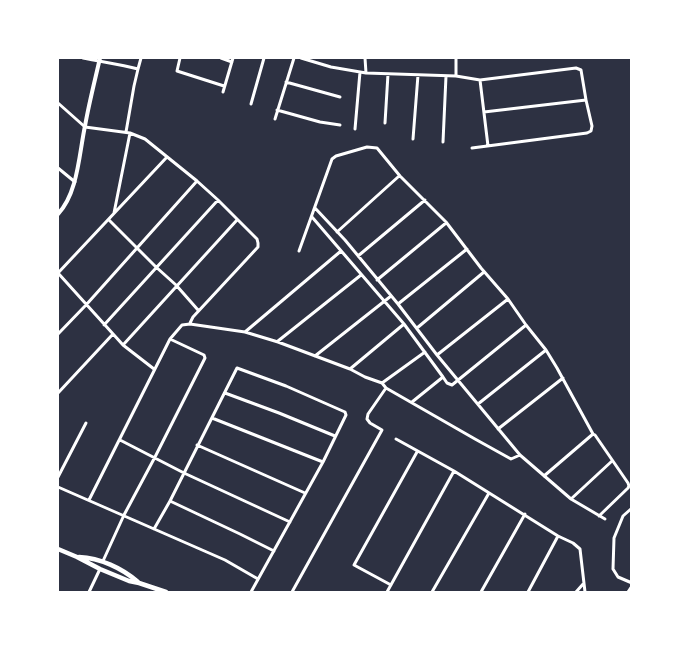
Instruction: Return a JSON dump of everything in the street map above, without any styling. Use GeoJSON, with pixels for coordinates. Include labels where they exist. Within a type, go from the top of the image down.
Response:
{"type":"FeatureCollection","features":[{"type":"Feature","properties":{"kind":"main road"},"geometry":{"type":"LineString","coordinates":[[58,549],[128,581],[166,592]]}},
{"type":"Feature","properties":{"kind":"main road"},"geometry":{"type":"LineString","coordinates":[[77,557],[88,557],[103,561],[131,576],[139,583]]}},
{"type":"Feature","properties":{"kind":"street"},"geometry":{"type":"LineString","coordinates":[[84,58],[99,59],[138,69]]}},
{"type":"Feature","properties":{"kind":"street"},"geometry":{"type":"LineString","coordinates":[[114,213],[141,58]]}},
{"type":"Feature","properties":{"kind":"street"},"geometry":{"type":"LineString","coordinates":[[180,58],[177,70],[224,86]]}},
{"type":"Feature","properties":{"kind":"street"},"geometry":{"type":"LineString","coordinates":[[221,58],[232,60],[223,92]]}},
{"type":"Feature","properties":{"kind":"street"},"geometry":{"type":"LineString","coordinates":[[251,104],[264,58]]}},
{"type":"Feature","properties":{"kind":"street"},"geometry":{"type":"LineString","coordinates":[[274,118],[294,58]]}},
{"type":"Feature","properties":{"kind":"street"},"geometry":{"type":"LineString","coordinates":[[301,58],[331,67],[366,73],[456,76],[480,80],[579,68],[582,70],[592,126],[591,131],[472,148]]}},
{"type":"Feature","properties":{"kind":"street"},"geometry":{"type":"LineString","coordinates":[[365,58],[366,73]]}},
{"type":"Feature","properties":{"kind":"street"},"geometry":{"type":"LineString","coordinates":[[456,58],[456,76]]}},
{"type":"Feature","properties":{"kind":"street"},"geometry":{"type":"LineString","coordinates":[[58,214],[69,198],[74,182],[99,59]]}},
{"type":"Feature","properties":{"kind":"street"},"geometry":{"type":"LineString","coordinates":[[355,128],[360,72]]}},
{"type":"Feature","properties":{"kind":"street"},"geometry":{"type":"LineString","coordinates":[[385,123],[388,74]]}},
{"type":"Feature","properties":{"kind":"street"},"geometry":{"type":"LineString","coordinates":[[413,139],[418,75]]}},
{"type":"Feature","properties":{"kind":"street"},"geometry":{"type":"LineString","coordinates":[[443,142],[446,76]]}},
{"type":"Feature","properties":{"kind":"street"},"geometry":{"type":"LineString","coordinates":[[480,80],[488,146]]}},
{"type":"Feature","properties":{"kind":"street"},"geometry":{"type":"LineString","coordinates":[[286,82],[340,97]]}},
{"type":"Feature","properties":{"kind":"street"},"geometry":{"type":"LineString","coordinates":[[484,112],[586,100]]}},
{"type":"Feature","properties":{"kind":"street"},"geometry":{"type":"LineString","coordinates":[[58,103],[85,127],[128,132],[145,139],[218,200],[256,239],[258,247],[198,310],[190,324]]}},
{"type":"Feature","properties":{"kind":"street"},"geometry":{"type":"LineString","coordinates":[[277,110],[300,118],[340,125]]}},
{"type":"Feature","properties":{"kind":"street"},"geometry":{"type":"LineString","coordinates":[[299,251],[332,159],[336,156],[376,147],[400,176],[446,222],[484,272],[508,299],[546,350],[593,434],[628,484],[629,486],[599,516]]}},
{"type":"Feature","properties":{"kind":"street"},"geometry":{"type":"LineString","coordinates":[[154,369],[123,345],[58,273],[167,157]]}},
{"type":"Feature","properties":{"kind":"street"},"geometry":{"type":"LineString","coordinates":[[58,168],[74,182]]}},
{"type":"Feature","properties":{"kind":"street"},"geometry":{"type":"LineString","coordinates":[[337,232],[400,176]]}},
{"type":"Feature","properties":{"kind":"street"},"geometry":{"type":"LineString","coordinates":[[58,334],[197,182]]}},
{"type":"Feature","properties":{"kind":"street"},"geometry":{"type":"LineString","coordinates":[[104,325],[218,200]]}},
{"type":"Feature","properties":{"kind":"street"},"geometry":{"type":"LineString","coordinates":[[358,256],[425,200]]}},
{"type":"Feature","properties":{"kind":"street"},"geometry":{"type":"LineString","coordinates":[[315,208],[398,304],[520,455],[571,499],[605,520]]}},
{"type":"Feature","properties":{"kind":"street"},"geometry":{"type":"LineString","coordinates":[[312,216],[404,324],[449,384],[458,380],[526,325]]}},
{"type":"Feature","properties":{"kind":"street"},"geometry":{"type":"LineString","coordinates":[[108,220],[176,285],[198,310]]}},
{"type":"Feature","properties":{"kind":"street"},"geometry":{"type":"LineString","coordinates":[[123,345],[237,220]]}},
{"type":"Feature","properties":{"kind":"street"},"geometry":{"type":"LineString","coordinates":[[377,280],[446,222]]}},
{"type":"Feature","properties":{"kind":"street"},"geometry":{"type":"LineString","coordinates":[[398,304],[467,249]]}},
{"type":"Feature","properties":{"kind":"street"},"geometry":{"type":"LineString","coordinates":[[244,332],[341,251]]}},
{"type":"Feature","properties":{"kind":"street"},"geometry":{"type":"LineString","coordinates":[[417,328],[484,272]]}},
{"type":"Feature","properties":{"kind":"street"},"geometry":{"type":"LineString","coordinates":[[278,342],[361,274]]}},
{"type":"Feature","properties":{"kind":"street"},"geometry":{"type":"LineString","coordinates":[[315,356],[391,296]]}},
{"type":"Feature","properties":{"kind":"street"},"geometry":{"type":"LineString","coordinates":[[437,354],[508,299]]}},
{"type":"Feature","properties":{"kind":"street"},"geometry":{"type":"LineString","coordinates":[[89,500],[170,339],[182,326],[190,324],[244,332],[315,356],[382,383],[386,388],[511,459],[520,455]]}},
{"type":"Feature","properties":{"kind":"street"},"geometry":{"type":"LineString","coordinates":[[350,370],[404,324]]}},
{"type":"Feature","properties":{"kind":"street"},"geometry":{"type":"LineString","coordinates":[[58,393],[113,334]]}},
{"type":"Feature","properties":{"kind":"street"},"geometry":{"type":"LineString","coordinates":[[103,561],[205,358],[204,355],[170,339]]}},
{"type":"Feature","properties":{"kind":"street"},"geometry":{"type":"LineString","coordinates":[[478,404],[546,350]]}},
{"type":"Feature","properties":{"kind":"street"},"geometry":{"type":"LineString","coordinates":[[382,383],[424,352]]}},
{"type":"Feature","properties":{"kind":"street"},"geometry":{"type":"LineString","coordinates":[[154,529],[237,368],[286,386],[345,412],[346,415],[322,462],[251,592]]}},
{"type":"Feature","properties":{"kind":"street"},"geometry":{"type":"LineString","coordinates":[[412,402],[442,377]]}},
{"type":"Feature","properties":{"kind":"street"},"geometry":{"type":"LineString","coordinates":[[498,429],[562,378]]}},
{"type":"Feature","properties":{"kind":"street"},"geometry":{"type":"LineString","coordinates":[[292,592],[382,430],[367,419],[368,414],[386,388]]}},
{"type":"Feature","properties":{"kind":"street"},"geometry":{"type":"LineString","coordinates":[[225,392],[335,436]]}},
{"type":"Feature","properties":{"kind":"street"},"geometry":{"type":"LineString","coordinates":[[212,418],[322,462]]}},
{"type":"Feature","properties":{"kind":"street"},"geometry":{"type":"LineString","coordinates":[[58,477],[86,422]]}},
{"type":"Feature","properties":{"kind":"street"},"geometry":{"type":"LineString","coordinates":[[544,476],[593,434]]}},
{"type":"Feature","properties":{"kind":"street"},"geometry":{"type":"LineString","coordinates":[[396,439],[525,514],[558,536],[573,543],[580,549],[585,592]]}},
{"type":"Feature","properties":{"kind":"street"},"geometry":{"type":"LineString","coordinates":[[120,440],[184,473],[290,522]]}},
{"type":"Feature","properties":{"kind":"street"},"geometry":{"type":"LineString","coordinates":[[197,445],[305,493]]}},
{"type":"Feature","properties":{"kind":"street"},"geometry":{"type":"LineString","coordinates":[[391,585],[354,565],[417,452]]}},
{"type":"Feature","properties":{"kind":"street"},"geometry":{"type":"LineString","coordinates":[[571,499],[612,461]]}},
{"type":"Feature","properties":{"kind":"street"},"geometry":{"type":"LineString","coordinates":[[387,592],[454,472]]}},
{"type":"Feature","properties":{"kind":"street"},"geometry":{"type":"LineString","coordinates":[[58,487],[225,560],[258,579]]}},
{"type":"Feature","properties":{"kind":"street"},"geometry":{"type":"LineString","coordinates":[[432,592],[489,493]]}},
{"type":"Feature","properties":{"kind":"street"},"geometry":{"type":"LineString","coordinates":[[170,501],[274,551]]}},
{"type":"Feature","properties":{"kind":"street"},"geometry":{"type":"LineString","coordinates":[[628,592],[632,585],[618,577],[613,569],[614,538],[623,516],[632,508]]}},
{"type":"Feature","properties":{"kind":"street"},"geometry":{"type":"LineString","coordinates":[[481,592],[525,514]]}},
{"type":"Feature","properties":{"kind":"street"},"geometry":{"type":"LineString","coordinates":[[528,592],[558,536]]}},
{"type":"Feature","properties":{"kind":"street"},"geometry":{"type":"LineString","coordinates":[[89,592],[100,569]]}},
{"type":"Feature","properties":{"kind":"street"},"geometry":{"type":"LineString","coordinates":[[576,592],[584,583]]}}]}
